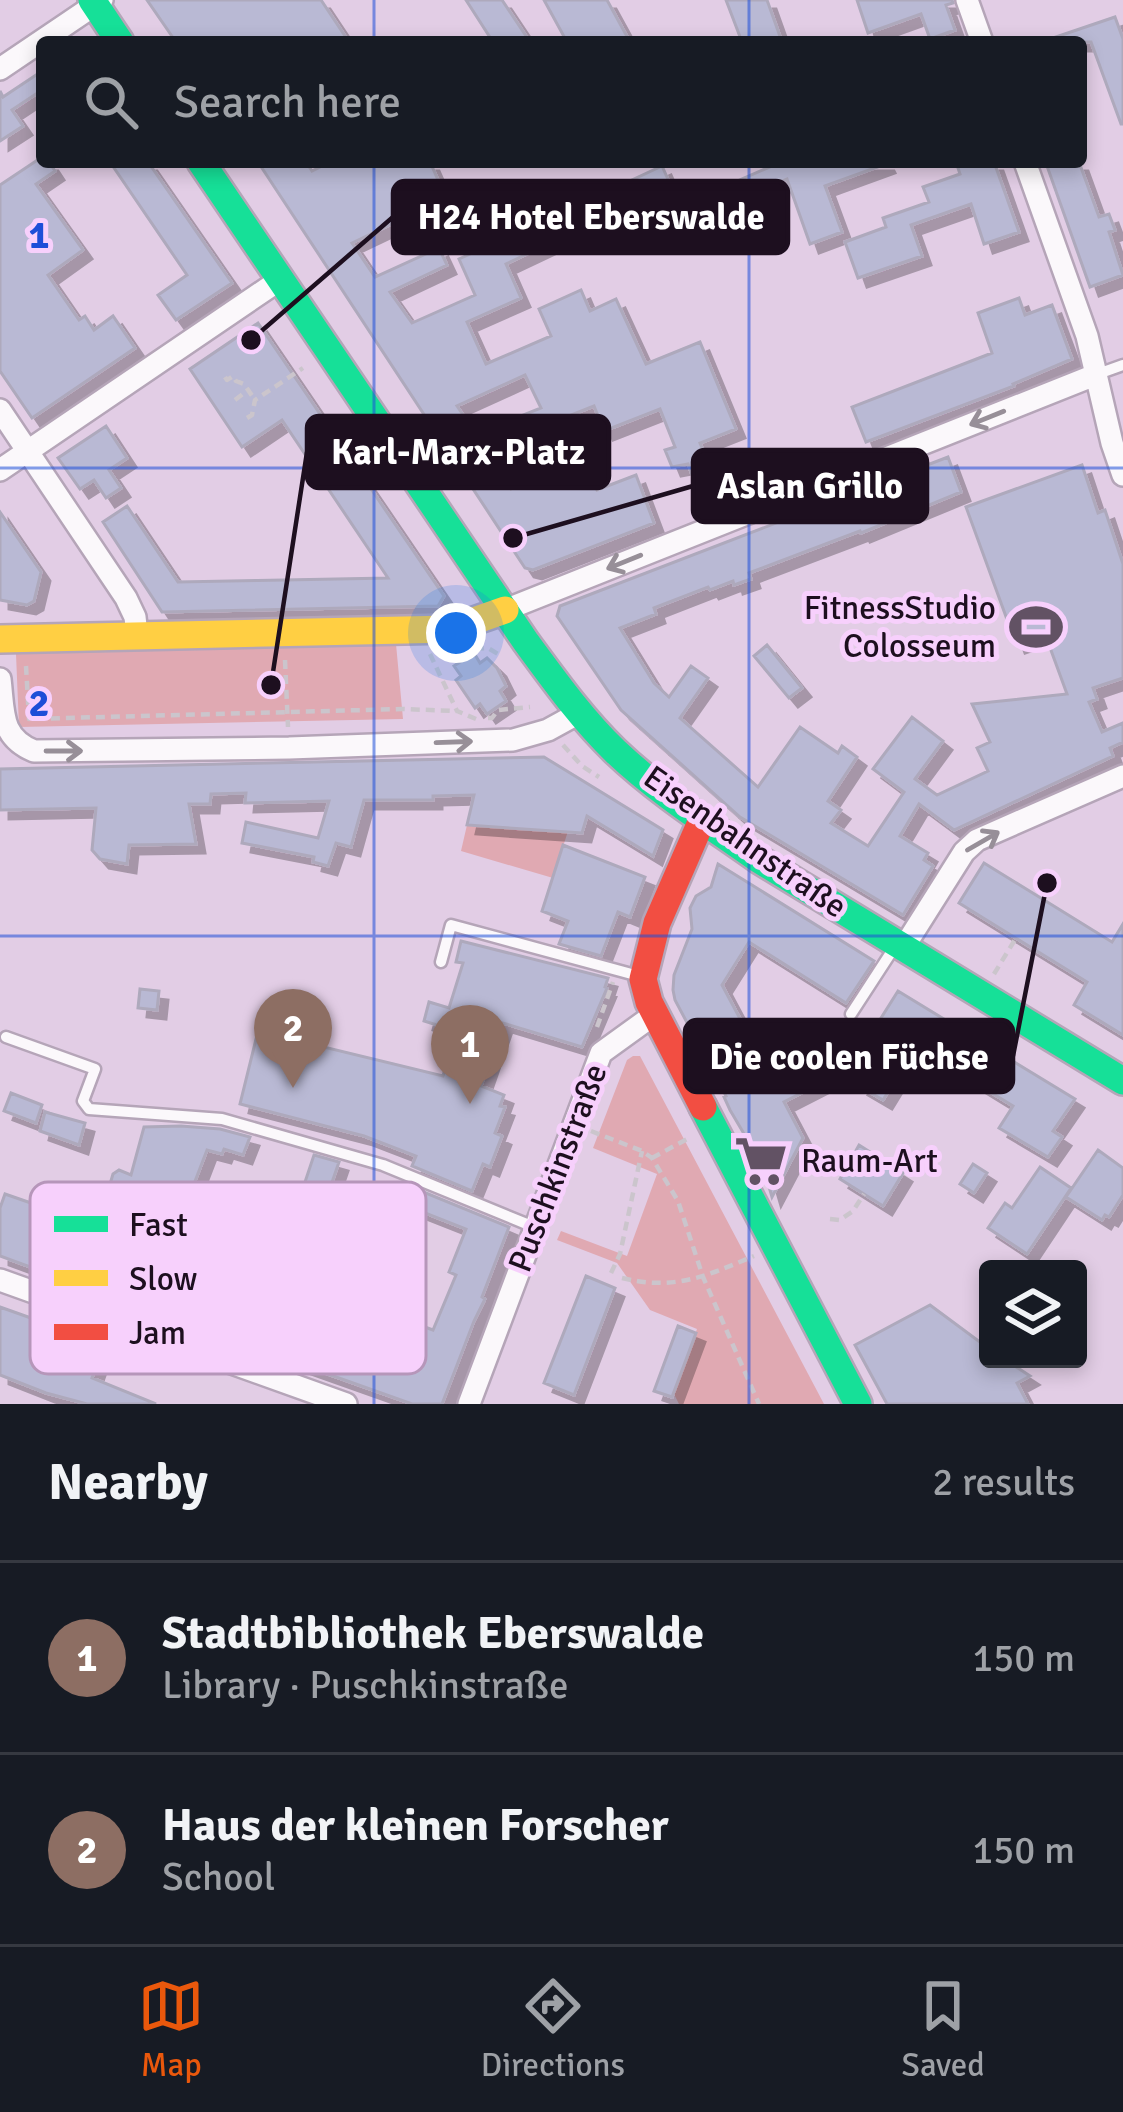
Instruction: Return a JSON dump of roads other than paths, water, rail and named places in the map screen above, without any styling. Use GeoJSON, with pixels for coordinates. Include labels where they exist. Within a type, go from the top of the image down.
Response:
{"type":"FeatureCollection","features":[{"type":"Feature","properties":{"kind":"main road"},"geometry":{"type":"LineString","coordinates":[[97,2],[117,36]]}},
{"type":"Feature","properties":{"kind":"main road","name":"Eisenbahnstraße"},"geometry":{"type":"LineString","coordinates":[[205,168],[280,279],[518,604],[579,713],[618,754],[765,864],[1123,1081]]}},
{"type":"Feature","properties":{"kind":"main road"},"geometry":{"type":"LineString","coordinates":[[0,639],[451,629],[518,604]]}},
{"type":"Feature","properties":{"kind":"main road"},"geometry":{"type":"LineString","coordinates":[[702,820],[651,940],[630,974],[644,989],[858,1404]]}},
{"type":"Feature","properties":{"kind":"street"},"geometry":{"type":"LineString","coordinates":[[967,0],[980,36]]}},
{"type":"Feature","properties":{"kind":"street"},"geometry":{"type":"LineString","coordinates":[[48,36],[97,2]]}},
{"type":"Feature","properties":{"kind":"street"},"geometry":{"type":"LineString","coordinates":[[0,69],[36,44]]}},
{"type":"Feature","properties":{"kind":"street"},"geometry":{"type":"LineString","coordinates":[[1026,168],[1087,336],[1123,475]]}},
{"type":"Feature","properties":{"kind":"street"},"geometry":{"type":"LineString","coordinates":[[0,470],[280,279]]}},
{"type":"Feature","properties":{"kind":"street"},"geometry":{"type":"LineString","coordinates":[[518,604],[1095,375]]}},
{"type":"Feature","properties":{"kind":"street"},"geometry":{"type":"LineString","coordinates":[[0,410],[126,598],[137,635]]}},
{"type":"Feature","properties":{"kind":"street"},"geometry":{"type":"LineString","coordinates":[[0,680],[6,729],[17,745],[34,751],[513,740],[548,730],[579,713]]}},
{"type":"Feature","properties":{"kind":"street"},"geometry":{"type":"LineString","coordinates":[[900,945],[964,851],[977,840],[1123,776]]}},
{"type":"Feature","properties":{"kind":"street","name":"Puschkinstraße"},"geometry":{"type":"LineString","coordinates":[[469,1404],[601,1053],[655,1015]]}},
{"type":"Feature","properties":{"kind":"street"},"geometry":{"type":"LineString","coordinates":[[0,1280],[30,1291]]}},
{"type":"Feature","properties":{"kind":"street"},"geometry":{"type":"LineString","coordinates":[[262,1374],[346,1404]]}},
{"type":"Feature","properties":{"kind":"lane"},"geometry":{"type":"LineString","coordinates":[[1095,375],[1123,365]]}},
{"type":"Feature","properties":{"kind":"lane"},"geometry":{"type":"LineString","coordinates":[[441,962],[451,925],[630,974]]}},
{"type":"Feature","properties":{"kind":"lane"},"geometry":{"type":"LineString","coordinates":[[851,1014],[900,945]]}},
{"type":"Feature","properties":{"kind":"lane"},"geometry":{"type":"LineString","coordinates":[[6,1037],[95,1069],[83,1101],[89,1109],[222,1119],[383,1165],[424,1182]]}},
{"type":"Feature","properties":{"kind":"lane"},"geometry":{"type":"LineString","coordinates":[[426,1183],[534,1227]]}},
{"type":"Feature","properties":{"kind":"place","name":"H24 Hotel Eberswalde"},"geometry":{"type":"Point","coordinates":[251,340]}},
{"type":"Feature","properties":{"kind":"place","name":"Aslan Grillo"},"geometry":{"type":"Point","coordinates":[513,538]}},
{"type":"Feature","properties":{"kind":"place","name":"FitnessStudio Colosseum"},"geometry":{"type":"Point","coordinates":[1036,627]}},
{"type":"Feature","properties":{"kind":"place","name":"Karl-Marx-Platz"},"geometry":{"type":"Point","coordinates":[271,685]}},
{"type":"Feature","properties":{"kind":"place","name":"Die coolen Füchse"},"geometry":{"type":"Point","coordinates":[1047,883]}},
{"type":"Feature","properties":{"kind":"place","name":"Haus der kleinen Forscher"},"geometry":{"type":"Point","coordinates":[293,1088]}},
{"type":"Feature","properties":{"kind":"place","name":"Stadtbibliothek Eberswalde"},"geometry":{"type":"Point","coordinates":[470,1104]}},
{"type":"Feature","properties":{"kind":"place","name":"Raum-Art"},"geometry":{"type":"Point","coordinates":[761,1161]}}]}
